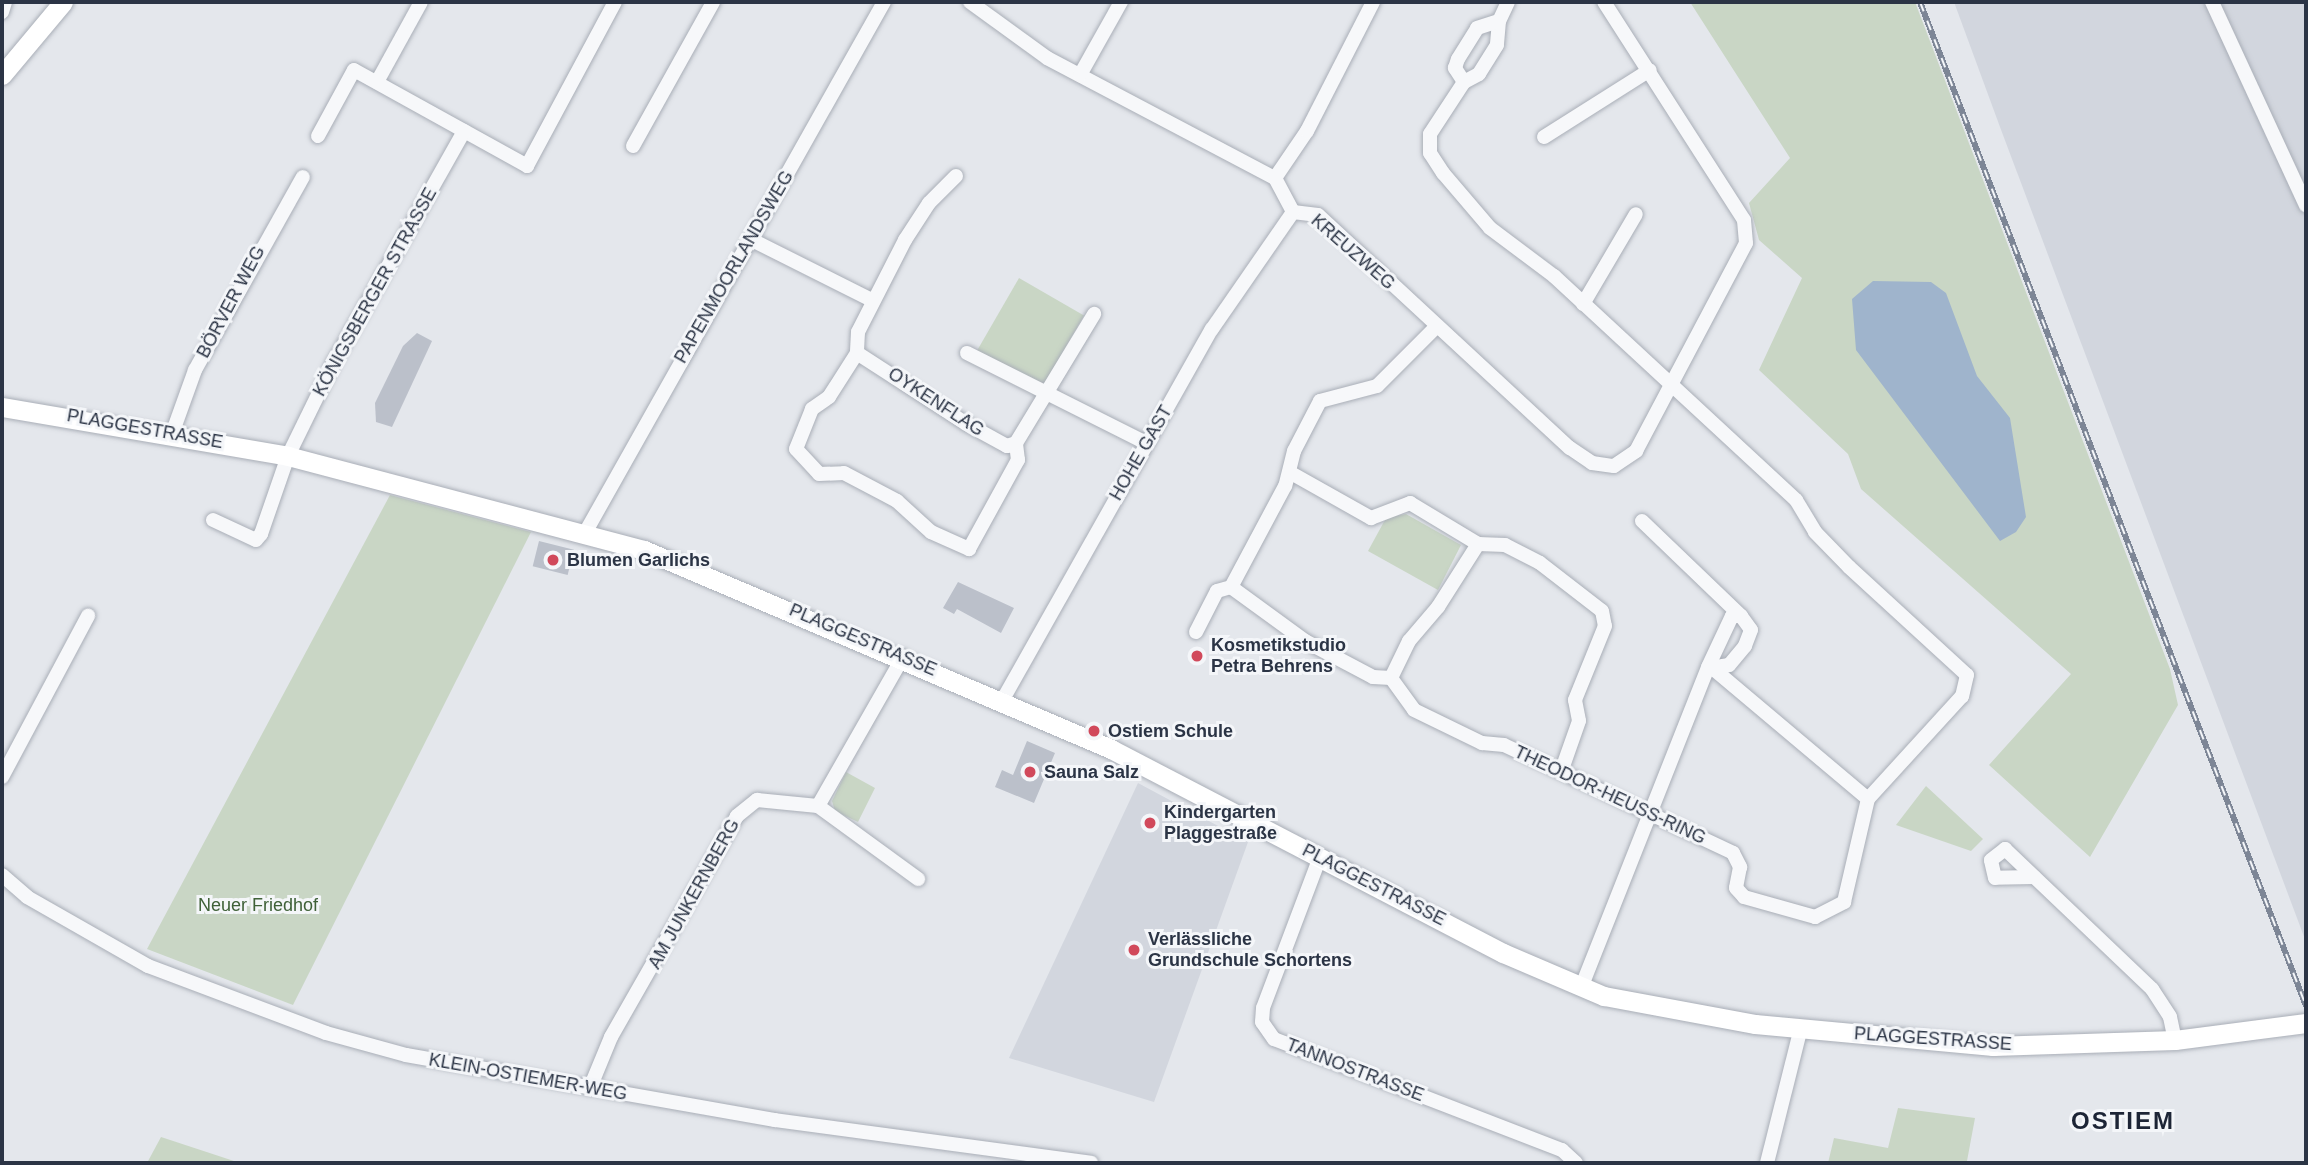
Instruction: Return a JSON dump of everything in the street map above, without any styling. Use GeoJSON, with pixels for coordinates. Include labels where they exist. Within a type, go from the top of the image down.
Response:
{"type":"FeatureCollection","features":[{"type":"Feature","properties":{"kind":"street"},"geometry":{"type":"LineString","coordinates":[[2,12],[5,2]]}},
{"type":"Feature","properties":{"kind":"street"},"geometry":{"type":"LineString","coordinates":[[3,68],[63,2]]}},
{"type":"Feature","properties":{"kind":"street"},"geometry":{"type":"LineString","coordinates":[[377,82],[421,2]]}},
{"type":"Feature","properties":{"kind":"street"},"geometry":{"type":"LineString","coordinates":[[318,136],[354,70],[527,166],[615,2]]}},
{"type":"Feature","properties":{"kind":"street"},"geometry":{"type":"LineString","coordinates":[[633,146],[713,2]]}},
{"type":"Feature","properties":{"kind":"street","name":"PAPENMOORLANDSWEG"},"geometry":{"type":"LineString","coordinates":[[585,533],[884,2]]}},
{"type":"Feature","properties":{"kind":"street"},"geometry":{"type":"LineString","coordinates":[[970,2],[1080,75],[1275,178],[1307,131],[1373,2]]}},
{"type":"Feature","properties":{"kind":"street"},"geometry":{"type":"LineString","coordinates":[[1080,75],[1121,2]]}},
{"type":"Feature","properties":{"kind":"street"},"geometry":{"type":"LineString","coordinates":[[1508,2],[1499,21],[1497,45],[1479,74],[1464,82],[1436,122],[1430,153],[1490,228],[1583,304],[1796,500],[1815,532],[1849,567],[1963,668],[1967,675],[1962,696],[1868,799],[1712,669]]}},
{"type":"Feature","properties":{"kind":"street"},"geometry":{"type":"LineString","coordinates":[[1604,2],[1744,220],[1746,243],[1671,386]]}},
{"type":"Feature","properties":{"kind":"street"},"geometry":{"type":"LineString","coordinates":[[2212,2],[2306,205]]}},
{"type":"Feature","properties":{"kind":"street"},"geometry":{"type":"LineString","coordinates":[[1464,82],[1455,68],[1458,59],[1477,28],[1499,21]]}},
{"type":"Feature","properties":{"kind":"street"},"geometry":{"type":"LineString","coordinates":[[1544,137],[1650,70]]}},
{"type":"Feature","properties":{"kind":"street","name":"KÖNIGSBERGER STRASSE"},"geometry":{"type":"LineString","coordinates":[[288,456],[464,131]]}},
{"type":"Feature","properties":{"kind":"street"},"geometry":{"type":"LineString","coordinates":[[956,176],[929,203],[872,300],[858,332],[857,353],[829,397],[812,409],[796,449],[819,474],[844,473],[897,501],[962,551],[974,544],[1018,460],[1016,443],[1048,395],[1094,314]]}},
{"type":"Feature","properties":{"kind":"street","name":"BÖRVER WEG"},"geometry":{"type":"LineString","coordinates":[[172,434],[195,370],[303,177]]}},
{"type":"Feature","properties":{"kind":"street","name":"KREUZWEG"},"geometry":{"type":"LineString","coordinates":[[1275,178],[1293,212],[1318,215],[1436,327],[1570,448],[1592,463],[1614,466],[1636,451],[1671,386]]}},
{"type":"Feature","properties":{"kind":"street","name":"HOHE GAST"},"geometry":{"type":"LineString","coordinates":[[1002,701],[1212,329],[1293,212]]}},
{"type":"Feature","properties":{"kind":"street"},"geometry":{"type":"LineString","coordinates":[[1583,304],[1636,214]]}},
{"type":"Feature","properties":{"kind":"street"},"geometry":{"type":"LineString","coordinates":[[750,239],[872,300]]}},
{"type":"Feature","properties":{"kind":"street"},"geometry":{"type":"LineString","coordinates":[[1196,632],[1217,591],[1231,587],[1291,473],[1294,451],[1320,401],[1377,386],[1436,327]]}},
{"type":"Feature","properties":{"kind":"street","name":"OYKENFLAG"},"geometry":{"type":"LineString","coordinates":[[857,353],[965,423],[1007,446],[1016,443]]}},
{"type":"Feature","properties":{"kind":"street"},"geometry":{"type":"LineString","coordinates":[[967,353],[1146,443]]}},
{"type":"Feature","properties":{"kind":"street","name":"PLAGGESTRASSE"},"geometry":{"type":"LineString","coordinates":[[2,407],[288,456],[585,533],[729,583],[1154,769],[1320,857],[1581,988],[1688,1014],[1801,1028],[1993,1046],[2175,1040],[2306,1023]]}},
{"type":"Feature","properties":{"kind":"street"},"geometry":{"type":"LineString","coordinates":[[213,520],[256,540],[288,456]]}},
{"type":"Feature","properties":{"kind":"street"},"geometry":{"type":"LineString","coordinates":[[1291,473],[1371,518],[1410,503],[1478,544],[1505,545],[1540,564],[1602,611],[1605,626],[1575,700],[1579,721],[1561,772]]}},
{"type":"Feature","properties":{"kind":"street"},"geometry":{"type":"LineString","coordinates":[[1642,521],[1741,616],[1751,630],[1745,646],[1729,665],[1712,669]]}},
{"type":"Feature","properties":{"kind":"street"},"geometry":{"type":"LineString","coordinates":[[1231,587],[1305,641],[1373,677],[1391,678],[1409,641],[1438,607],[1478,544]]}},
{"type":"Feature","properties":{"kind":"street"},"geometry":{"type":"LineString","coordinates":[[2,777],[88,616]]}},
{"type":"Feature","properties":{"kind":"street"},"geometry":{"type":"LineString","coordinates":[[1581,988],[1732,616],[1741,616]]}},
{"type":"Feature","properties":{"kind":"street"},"geometry":{"type":"LineString","coordinates":[[903,657],[818,806],[918,879]]}},
{"type":"Feature","properties":{"kind":"street","name":"THEODOR-HEUSS-RING"},"geometry":{"type":"LineString","coordinates":[[1391,678],[1414,710],[1561,772],[1649,817],[1734,853],[1740,859],[1738,894],[1815,917],[1848,896],[1868,799]]}},
{"type":"Feature","properties":{"kind":"street","name":"AM JUNKERNBERG"},"geometry":{"type":"LineString","coordinates":[[590,1088],[611,1037],[745,806],[757,800],[818,806]]}},
{"type":"Feature","properties":{"kind":"street","name":"TANNOSTRASSE"},"geometry":{"type":"LineString","coordinates":[[1320,857],[1263,1008],[1262,1023],[1274,1039],[1562,1150],[1576,1163]]}},
{"type":"Feature","properties":{"kind":"street","name":"KLEIN-OSTIEMER-WEG"},"geometry":{"type":"LineString","coordinates":[[2,875],[27,897],[148,966],[326,1033],[446,1064],[972,1150],[1091,1163]]}},
{"type":"Feature","properties":{"kind":"street"},"geometry":{"type":"LineString","coordinates":[[2034,877],[2152,989],[2170,1017],[2175,1040]]}},
{"type":"Feature","properties":{"kind":"street"},"geometry":{"type":"LineString","coordinates":[[1767,1163],[1801,1028]]}},
{"type":"Feature","properties":{"kind":"shaded area"},"geometry":{"type":"Polygon","coordinates":[[[1954,2],[2306,2],[2306,942],[2000,127],[1954,2]]]}},
{"type":"Feature","properties":{"kind":"shaded area","name":"Verlässliche Grundschule Schortens"},"geometry":{"type":"Polygon","coordinates":[[[1138,783],[1248,842],[1154,1102],[1009,1058],[1138,783]]]}},
{"type":"Feature","properties":{"kind":"green space"},"geometry":{"type":"Polygon","coordinates":[[[1690,2],[1915,2],[2170,669],[2178,705],[2090,857],[1989,765],[2071,674],[1861,489],[1848,454],[1759,370],[1802,278],[1759,240],[1749,203],[1790,158],[1690,2]]]}},
{"type":"Feature","properties":{"kind":"green space"},"geometry":{"type":"Polygon","coordinates":[[[1019,278],[1084,316],[1039,393],[974,355],[1019,278]]]}},
{"type":"Feature","properties":{"kind":"green space","name":"Neuer Friedhof"},"geometry":{"type":"Polygon","coordinates":[[[390,495],[531,532],[293,1005],[147,949],[390,495]]]}},
{"type":"Feature","properties":{"kind":"green space"},"geometry":{"type":"Polygon","coordinates":[[[1406,514],[1461,545],[1438,590],[1368,551],[1386,518],[1406,514]]]}},
{"type":"Feature","properties":{"kind":"green space"},"geometry":{"type":"Polygon","coordinates":[[[846,772],[875,788],[858,822],[835,811],[832,801],[846,772]]]}},
{"type":"Feature","properties":{"kind":"green space"},"geometry":{"type":"Polygon","coordinates":[[[1926,786],[1983,839],[1971,851],[1896,825],[1926,786]]]}},
{"type":"Feature","properties":{"kind":"green space"},"geometry":{"type":"Polygon","coordinates":[[[1898,1108],[1975,1118],[1967,1161],[1975,1163],[1828,1163],[1834,1138],[1888,1148],[1898,1108]]]}},
{"type":"Feature","properties":{"kind":"green space"},"geometry":{"type":"Polygon","coordinates":[[[161,1137],[237,1162],[147,1163],[161,1137]]]}},
{"type":"Feature","properties":{"kind":"water"},"geometry":{"type":"Polygon","coordinates":[[[1873,281],[1931,282],[1946,293],[1977,376],[2010,418],[2026,517],[2016,532],[2000,541],[1856,350],[1852,299],[1873,281]]]}},
{"type":"Feature","properties":{"kind":"building"},"geometry":{"type":"Polygon","coordinates":[[[417,333],[432,341],[392,427],[376,422],[375,403],[403,346],[417,333]]]}},
{"type":"Feature","properties":{"kind":"building","name":"Blumen Garlichs"},"geometry":{"type":"Polygon","coordinates":[[[539,541],[574,550],[568,575],[533,566],[539,541]]]}},
{"type":"Feature","properties":{"kind":"building"},"geometry":{"type":"Polygon","coordinates":[[[958,582],[1014,608],[1001,633],[957,609],[954,614],[943,608],[958,582]]]}},
{"type":"Feature","properties":{"kind":"building","name":"Sauna Salz"},"geometry":{"type":"Polygon","coordinates":[[[1027,741],[1055,753],[1034,803],[995,787],[1002,770],[1013,775],[1027,741]]]}},
{"type":"Feature","properties":{"kind":"railway"},"geometry":{"type":"LineString","coordinates":[[1920,2],[2306,1006]]}},
{"type":"Feature","properties":{"kind":"place","name":"Blumen Garlichs"},"geometry":{"type":"Point","coordinates":[553,560]}},
{"type":"Feature","properties":{"kind":"place","name":"Kosmetikstudio Petra Behrens"},"geometry":{"type":"Point","coordinates":[1197,656]}},
{"type":"Feature","properties":{"kind":"place","name":"Ostiem Schule"},"geometry":{"type":"Point","coordinates":[1094,731]}},
{"type":"Feature","properties":{"kind":"place","name":"Sauna Salz"},"geometry":{"type":"Point","coordinates":[1030,772]}},
{"type":"Feature","properties":{"kind":"place","name":"Kindergarten Plaggestraße"},"geometry":{"type":"Point","coordinates":[1150,823]}},
{"type":"Feature","properties":{"kind":"place","name":"Verlässliche Grundschule Schortens"},"geometry":{"type":"Point","coordinates":[1134,950]}},
{"type":"Feature","properties":{"kind":"district","name":"OSTIEM"},"geometry":{"type":"Point","coordinates":[2123,1121]}}]}
